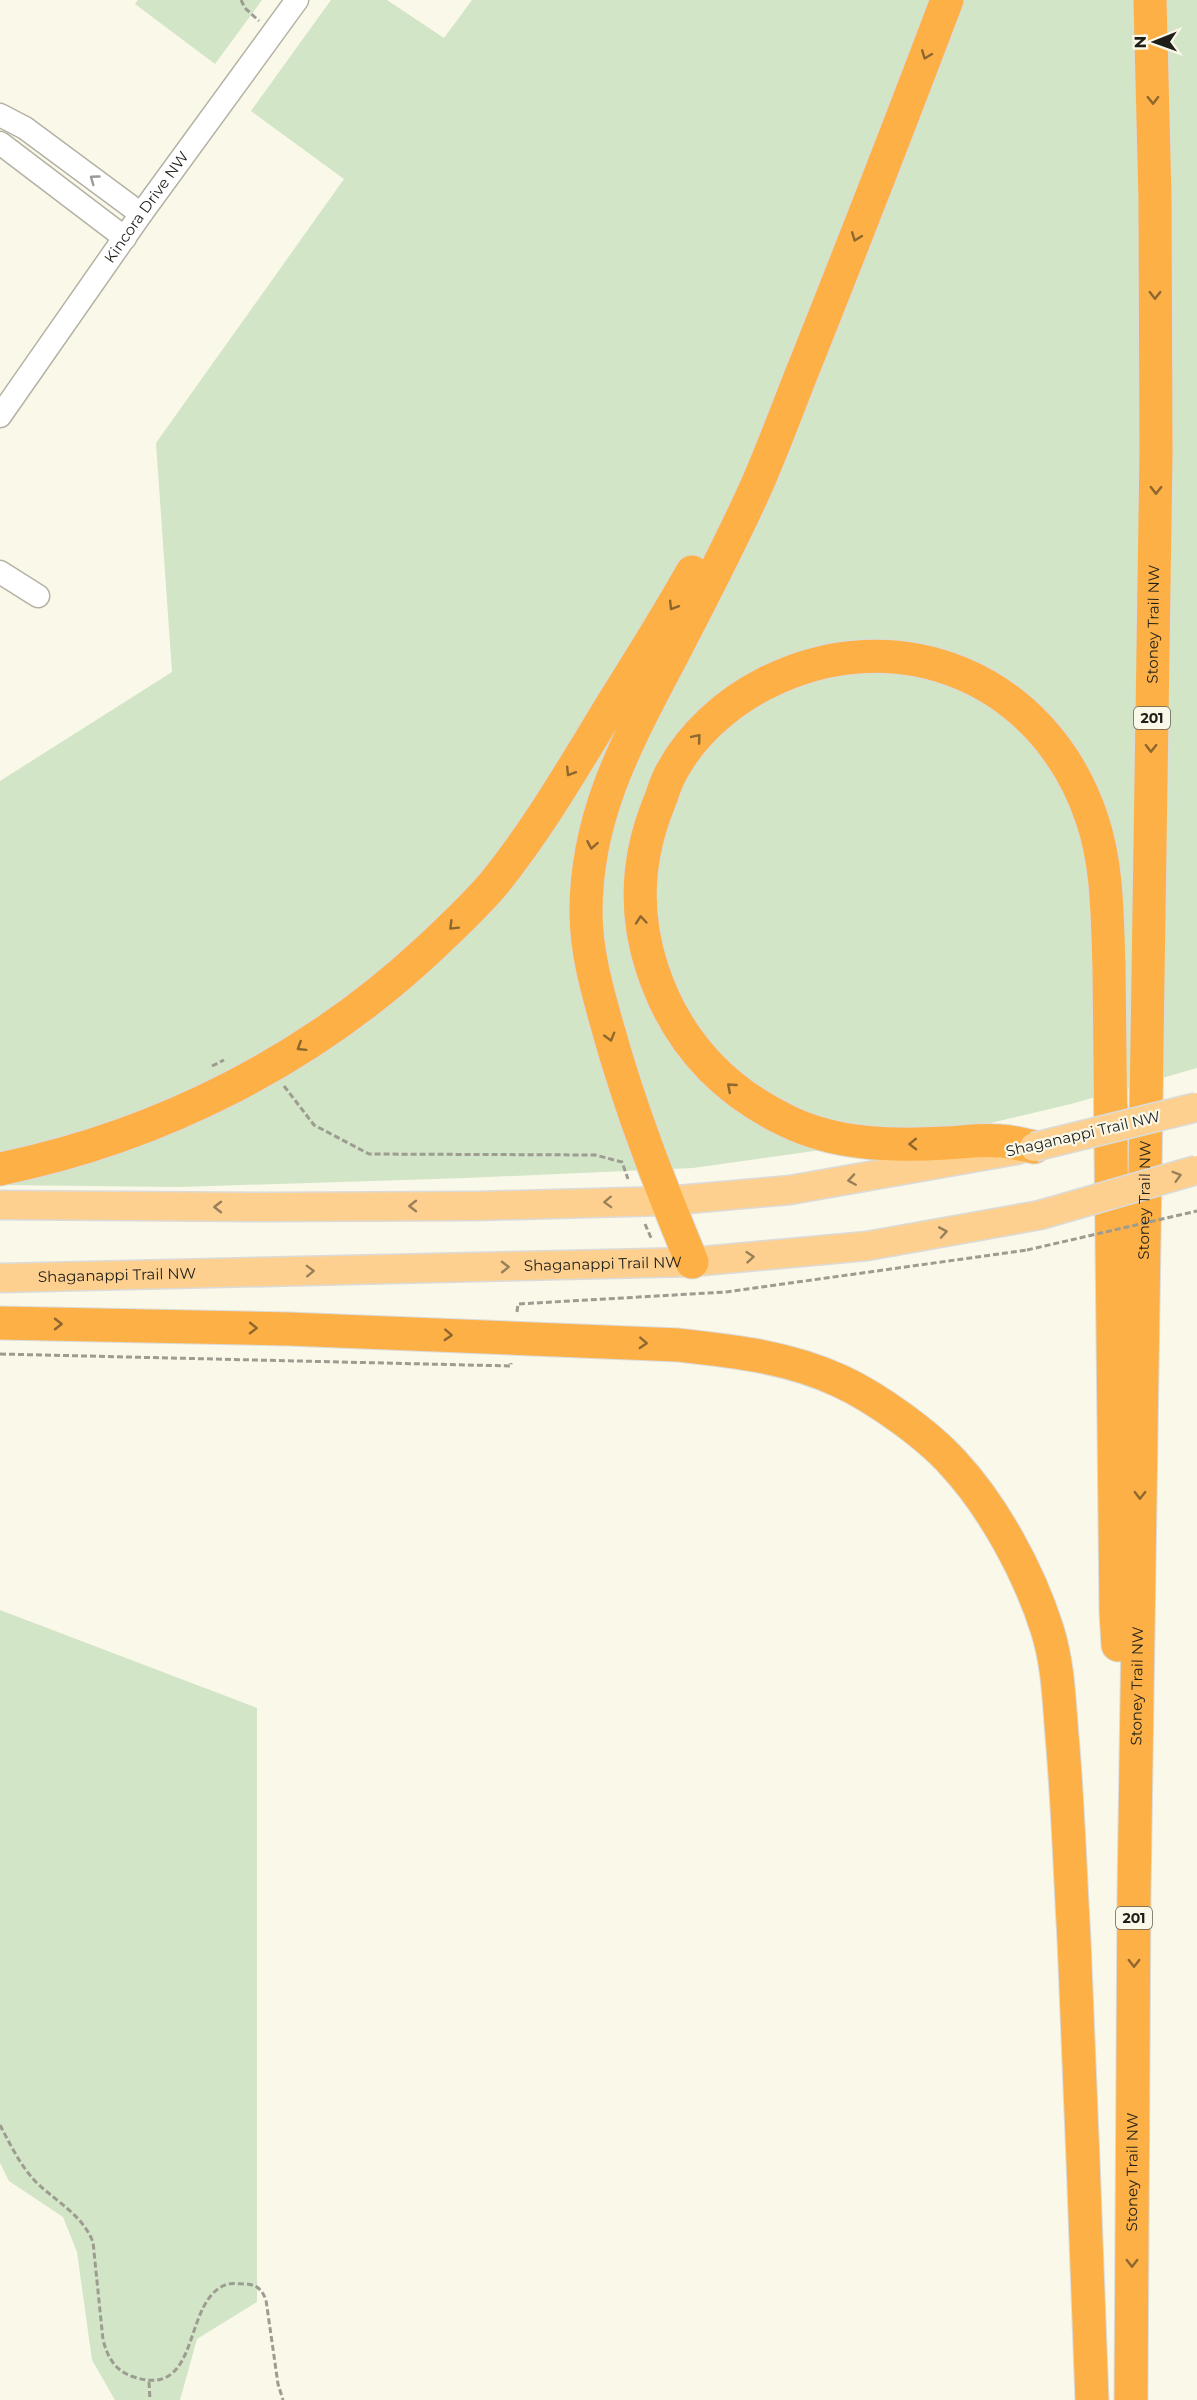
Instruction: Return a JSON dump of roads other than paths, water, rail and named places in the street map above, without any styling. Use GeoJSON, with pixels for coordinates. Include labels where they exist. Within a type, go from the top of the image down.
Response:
{"type":"FeatureCollection","features":[{"type":"Feature","properties":{"kind":"highway"},"geometry":{"type":"LineString","coordinates":[[676,1263],[652,1201],[597,989],[586,913],[591,849],[606,790],[623,749],[683,635],[755,488],[947,0]]}},
{"type":"Feature","properties":{"kind":"highway","name":"Stoney Trail NW"},"geometry":{"type":"LineString","coordinates":[[1131,2400],[1134,1893],[1156,454],[1155,198],[1150,0]]}},
{"type":"Feature","properties":{"kind":"highway"},"geometry":{"type":"LineString","coordinates":[[0,1169],[39,1161],[123,1136],[186,1110],[270,1067],[331,1029],[400,977],[494,884],[533,832],[690,576],[734,498],[834,292]]}},
{"type":"Feature","properties":{"kind":"highway"},"geometry":{"type":"LineString","coordinates":[[1034,1148],[1001,1141],[887,1145],[816,1133],[788,1122],[739,1093],[696,1053],[679,1028],[659,990],[640,924],[639,887],[645,846],[654,815],[672,770],[720,711],[749,692],[788,672],[826,661],[883,655],[915,659],[947,667],[987,685],[1025,713],[1057,747],[1078,782],[1092,820],[1102,859],[1107,896],[1114,1293],[1116,1612],[1134,1893]]}},
{"type":"Feature","properties":{"kind":"highway"},"geometry":{"type":"LineString","coordinates":[[0,1323],[358,1331],[668,1344],[743,1352],[800,1366],[840,1381],[882,1405],[953,1462],[986,1508],[1028,1579],[1047,1630],[1058,1680],[1065,1764],[1078,2020],[1092,2400]]}},
{"type":"Feature","properties":{"kind":"main road","name":"Shaganappi Trail NW"},"geometry":{"type":"LineString","coordinates":[[0,1205],[374,1207],[652,1201],[790,1190],[1034,1148],[1197,1107]]}},
{"type":"Feature","properties":{"kind":"main road","name":"Shaganappi Trail NW"},"geometry":{"type":"LineString","coordinates":[[0,1278],[676,1263],[867,1246],[1040,1215],[1197,1170]]}},
{"type":"Feature","properties":{"kind":"street","name":"Kincora Drive NW"},"geometry":{"type":"LineString","coordinates":[[0,416],[141,214],[297,0]]}},
{"type":"Feature","properties":{"kind":"street"},"geometry":{"type":"LineString","coordinates":[[0,115],[25,128],[141,214]]}},
{"type":"Feature","properties":{"kind":"street"},"geometry":{"type":"LineString","coordinates":[[0,143],[125,238]]}},
{"type":"Feature","properties":{"kind":"street"},"geometry":{"type":"LineString","coordinates":[[0,572],[38,596]]}}]}
